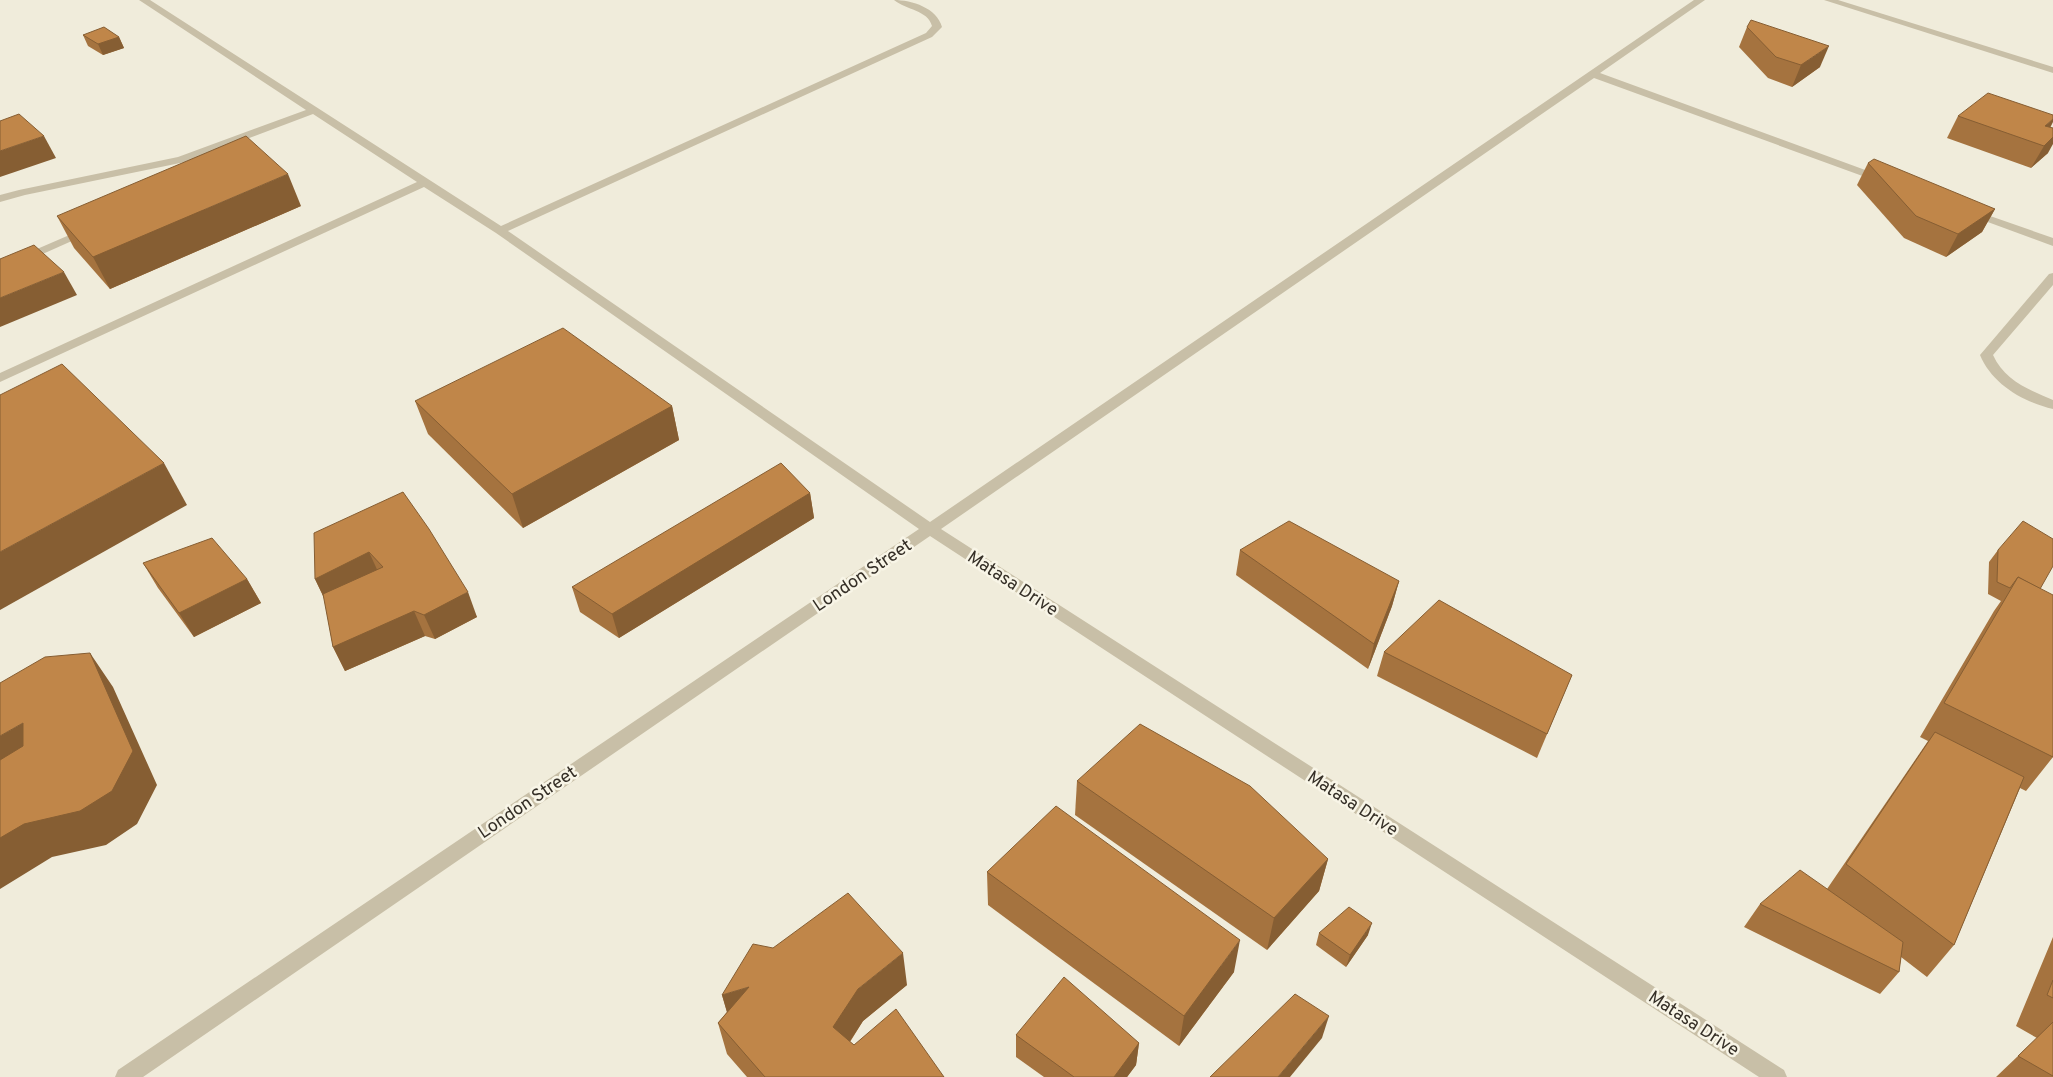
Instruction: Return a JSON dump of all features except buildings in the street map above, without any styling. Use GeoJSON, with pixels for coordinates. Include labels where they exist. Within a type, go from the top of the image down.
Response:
{"type":"FeatureCollection","features":[{"type":"Feature","properties":{"kind":"street","name":"Matasa Drive"},"geometry":{"type":"LineString","coordinates":[[144,0],[500,231],[930,529],[1777,1077]]}},
{"type":"Feature","properties":{"kind":"street"},"geometry":{"type":"LineString","coordinates":[[500,231],[928,35],[937,27],[935,19],[926,12],[898,0]]}},
{"type":"Feature","properties":{"kind":"street","name":"London Street"},"geometry":{"type":"LineString","coordinates":[[125,1077],[930,529],[1700,0]]}},
{"type":"Feature","properties":{"kind":"street"},"geometry":{"type":"LineString","coordinates":[[1829,0],[2053,70]]}},
{"type":"Feature","properties":{"kind":"street"},"geometry":{"type":"LineString","coordinates":[[1593,74],[1896,185]]}},
{"type":"Feature","properties":{"kind":"street"},"geometry":{"type":"LineString","coordinates":[[0,199],[23,192],[181,160],[314,110]]}},
{"type":"Feature","properties":{"kind":"street"},"geometry":{"type":"LineString","coordinates":[[172,172],[181,160]]}},
{"type":"Feature","properties":{"kind":"street"},"geometry":{"type":"LineString","coordinates":[[0,378],[426,182]]}},
{"type":"Feature","properties":{"kind":"street"},"geometry":{"type":"LineString","coordinates":[[1961,208],[2053,242]]}},
{"type":"Feature","properties":{"kind":"street"},"geometry":{"type":"LineString","coordinates":[[0,269],[98,225]]}},
{"type":"Feature","properties":{"kind":"street"},"geometry":{"type":"LineString","coordinates":[[2053,277],[1986,355],[1988,363],[1999,376],[2021,390],[2053,405]]}}]}
